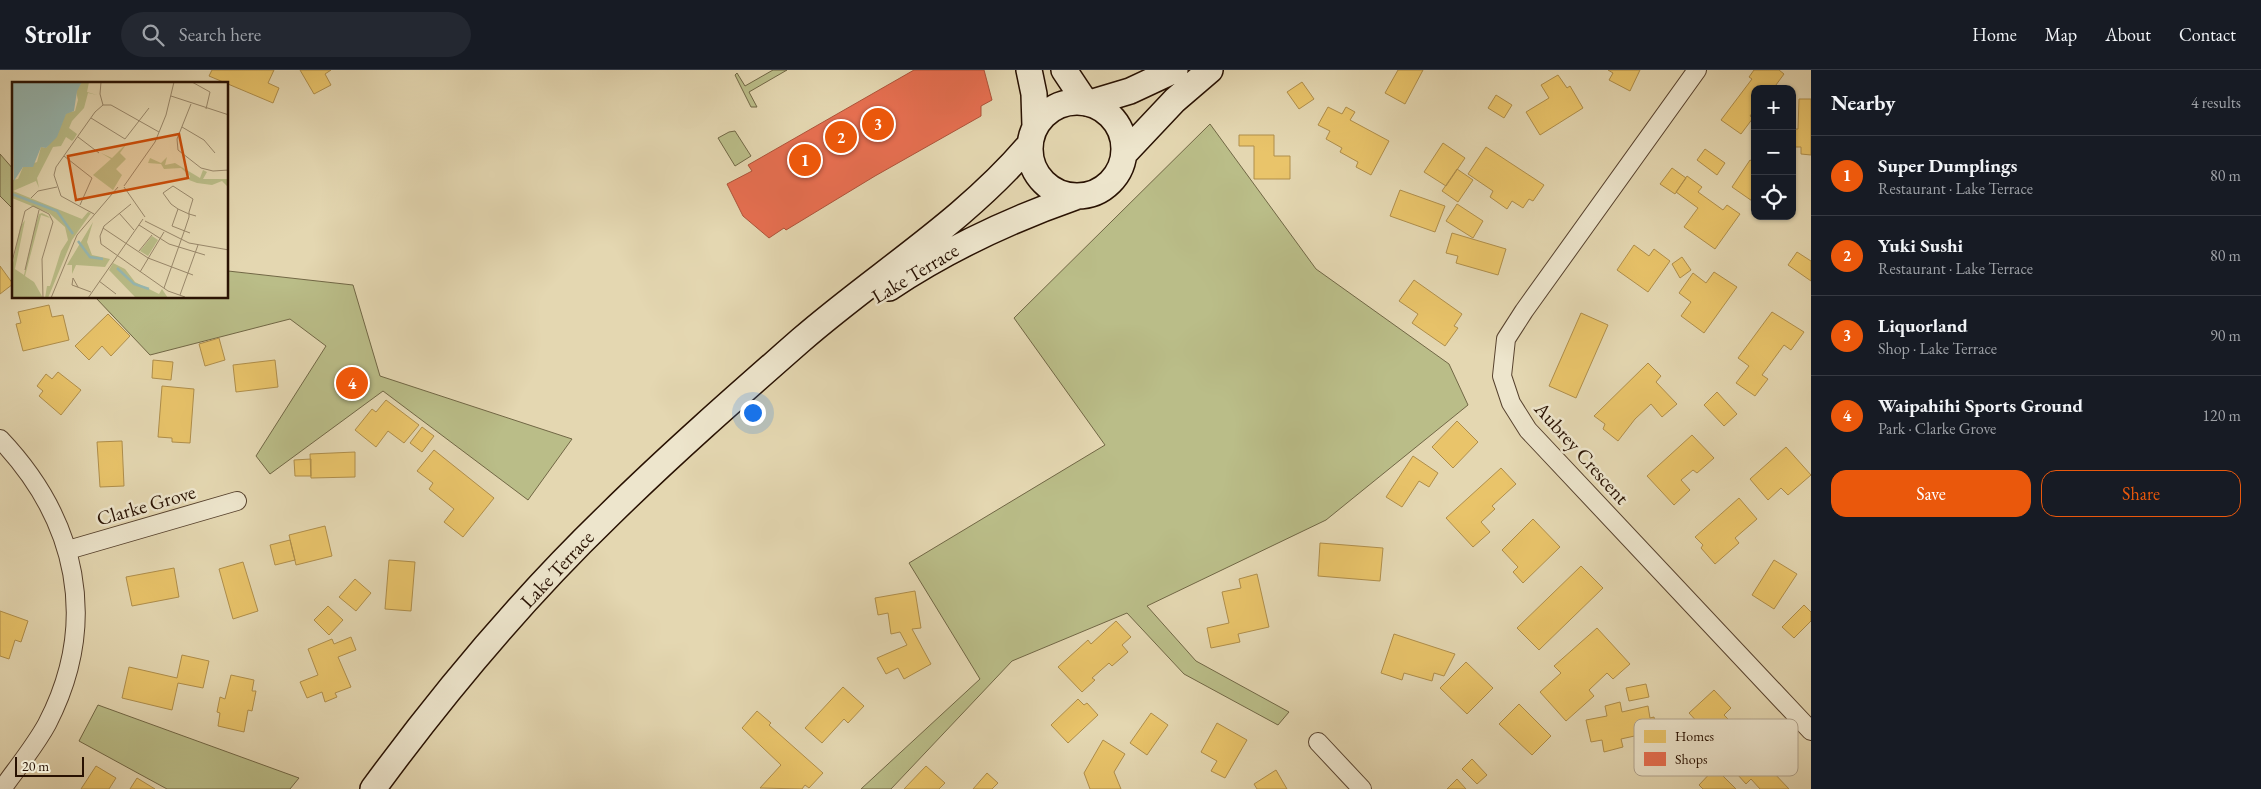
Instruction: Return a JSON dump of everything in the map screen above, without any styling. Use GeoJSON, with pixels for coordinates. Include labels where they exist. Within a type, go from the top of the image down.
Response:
{"type":"FeatureCollection","features":[{"type":"Feature","properties":{"kind":"main road"},"geometry":{"type":"LineString","coordinates":[[1029,70],[1034,94],[1030,159],[1039,177],[1057,192],[1078,196],[1093,193],[1106,186],[1120,168],[1124,153],[1124,138],[1113,118],[1088,103],[1064,70]]}},
{"type":"Feature","properties":{"kind":"main road"},"geometry":{"type":"LineString","coordinates":[[1032,135],[1045,113],[1057,105],[1072,102],[1088,103],[1143,86],[1175,70]]}},
{"type":"Feature","properties":{"kind":"main road"},"geometry":{"type":"LineString","coordinates":[[1124,153],[1168,107],[1210,70]]}},
{"type":"Feature","properties":{"kind":"main road","name":"Lake Terrace"},"geometry":{"type":"LineString","coordinates":[[373,789],[477,655],[607,516],[684,444],[766,374],[815,328],[979,198],[1032,135]]}},
{"type":"Feature","properties":{"kind":"main road","name":"Lake Terrace"},"geometry":{"type":"LineString","coordinates":[[766,374],[867,302],[947,252],[992,229],[1078,196]]}},
{"type":"Feature","properties":{"kind":"street","name":"Aubrey Crescent"},"geometry":{"type":"LineString","coordinates":[[1697,70],[1524,311],[1506,339],[1502,376],[1511,403],[1528,430],[1811,732]]}},
{"type":"Feature","properties":{"kind":"street"},"geometry":{"type":"LineString","coordinates":[[0,439],[17,456],[48,500],[68,550],[77,604],[74,646],[64,684],[47,724],[2,789]]}},
{"type":"Feature","properties":{"kind":"street","name":"Clarke Grove"},"geometry":{"type":"LineString","coordinates":[[68,550],[237,501]]}},
{"type":"Feature","properties":{"kind":"street"},"geometry":{"type":"LineString","coordinates":[[1318,742],[1362,789]]}},
{"type":"Feature","properties":{"kind":"green space"},"geometry":{"type":"Polygon","coordinates":[[[773,70],[787,70],[749,92],[757,107],[751,107],[735,75],[737,73],[745,86],[773,70]]]}},
{"type":"Feature","properties":{"kind":"green space"},"geometry":{"type":"Polygon","coordinates":[[[1210,124],[1316,269],[1449,364],[1468,405],[1326,520],[1147,606],[1196,661],[1289,712],[1278,725],[1184,674],[1127,613],[1012,661],[891,789],[861,789],[980,679],[909,563],[1105,445],[1014,318],[1210,124]]]}},
{"type":"Feature","properties":{"kind":"green space"},"geometry":{"type":"Polygon","coordinates":[[[735,131],[751,156],[735,166],[718,138],[735,131]]]}},
{"type":"Feature","properties":{"kind":"green space"},"geometry":{"type":"Polygon","coordinates":[[[0,154],[12,168],[12,208],[0,196],[0,154]]]}},
{"type":"Feature","properties":{"kind":"green space"},"geometry":{"type":"Polygon","coordinates":[[[229,271],[353,285],[380,376],[572,439],[528,500],[383,391],[270,474],[256,456],[326,346],[290,319],[150,355],[97,299],[229,299],[229,271]]]}},
{"type":"Feature","properties":{"kind":"green space"},"geometry":{"type":"Polygon","coordinates":[[[98,705],[299,778],[290,789],[167,789],[79,741],[98,705]]]}},
{"type":"Feature","properties":{"kind":"building: Homes"},"geometry":{"type":"Polygon","coordinates":[[[212,70],[274,70],[268,83],[279,88],[273,103],[229,84],[229,82],[223,82],[209,76],[212,70]]]}},
{"type":"Feature","properties":{"kind":"building: Homes"},"geometry":{"type":"Polygon","coordinates":[[[300,70],[331,70],[325,74],[331,85],[314,94],[300,70]]]}},
{"type":"Feature","properties":{"kind":"building: Homes"},"geometry":{"type":"Polygon","coordinates":[[[1398,70],[1423,70],[1405,104],[1385,93],[1398,70]]]}},
{"type":"Feature","properties":{"kind":"building: Homes"},"geometry":{"type":"Polygon","coordinates":[[[1608,70],[1640,70],[1630,91],[1609,80],[1613,73],[1608,70]]]}},
{"type":"Feature","properties":{"kind":"building: Homes"},"geometry":{"type":"Polygon","coordinates":[[[1754,70],[1779,70],[1784,74],[1776,85],[1751,85],[1751,121],[1741,134],[1721,120],[1752,79],[1749,77],[1754,70]]]}},
{"type":"Feature","properties":{"kind":"building: Homes"},"geometry":{"type":"Polygon","coordinates":[[[1558,75],[1567,88],[1570,86],[1583,108],[1540,135],[1526,112],[1549,98],[1541,85],[1558,75]]]}},
{"type":"Feature","properties":{"kind":"building: Homes"},"geometry":{"type":"Polygon","coordinates":[[[1302,82],[1314,99],[1299,109],[1287,92],[1302,82]]]}},
{"type":"Feature","properties":{"kind":"building: Homes"},"geometry":{"type":"Polygon","coordinates":[[[1496,95],[1512,105],[1504,118],[1488,108],[1496,95]]]}},
{"type":"Feature","properties":{"kind":"building: Homes"},"geometry":{"type":"Polygon","coordinates":[[[1799,99],[1811,99],[1811,155],[1801,154],[1801,147],[1796,147],[1796,129],[1798,129],[1799,99]]]}},
{"type":"Feature","properties":{"kind":"building: Homes"},"geometry":{"type":"Polygon","coordinates":[[[1328,107],[1342,114],[1346,107],[1355,112],[1350,120],[1389,141],[1371,175],[1356,167],[1358,162],[1340,152],[1342,148],[1326,139],[1330,131],[1318,125],[1328,107]]]}},
{"type":"Feature","properties":{"kind":"building: Homes"},"geometry":{"type":"Polygon","coordinates":[[[1239,135],[1274,135],[1274,156],[1290,156],[1290,179],[1254,179],[1254,146],[1239,146],[1239,135]]]}},
{"type":"Feature","properties":{"kind":"building: Homes"},"geometry":{"type":"Polygon","coordinates":[[[1443,143],[1465,158],[1446,186],[1424,172],[1443,143]]]}},
{"type":"Feature","properties":{"kind":"building: Homes"},"geometry":{"type":"Polygon","coordinates":[[[1486,147],[1544,185],[1533,201],[1529,199],[1523,208],[1512,201],[1507,209],[1490,197],[1493,191],[1468,174],[1486,147]]]}},
{"type":"Feature","properties":{"kind":"building: Homes"},"geometry":{"type":"Polygon","coordinates":[[[1705,149],[1725,163],[1717,175],[1697,160],[1705,149]]]}},
{"type":"Feature","properties":{"kind":"building: Homes"},"geometry":{"type":"Polygon","coordinates":[[[1750,160],[1751,161],[1751,200],[1732,187],[1750,160]]]}},
{"type":"Feature","properties":{"kind":"building: Homes"},"geometry":{"type":"Polygon","coordinates":[[[1672,168],[1686,178],[1675,194],[1660,184],[1672,168]]]}},
{"type":"Feature","properties":{"kind":"building: Homes"},"geometry":{"type":"Polygon","coordinates":[[[1457,169],[1473,180],[1458,202],[1442,191],[1457,169]]]}},
{"type":"Feature","properties":{"kind":"building: Homes"},"geometry":{"type":"Polygon","coordinates":[[[1687,176],[1702,187],[1698,192],[1723,210],[1727,205],[1740,214],[1715,249],[1684,227],[1698,208],[1676,192],[1687,176]]]}},
{"type":"Feature","properties":{"kind":"building: Homes"},"geometry":{"type":"Polygon","coordinates":[[[1400,190],[1445,206],[1435,232],[1390,216],[1400,190]]]}},
{"type":"Feature","properties":{"kind":"building: Homes"},"geometry":{"type":"Polygon","coordinates":[[[1457,204],[1483,221],[1473,238],[1446,221],[1457,204]]]}},
{"type":"Feature","properties":{"kind":"building: Homes"},"geometry":{"type":"Polygon","coordinates":[[[1452,233],[1506,249],[1498,275],[1456,263],[1458,256],[1446,253],[1452,233]]]}},
{"type":"Feature","properties":{"kind":"building: Homes"},"geometry":{"type":"Polygon","coordinates":[[[1634,245],[1649,256],[1654,249],[1670,261],[1648,292],[1617,270],[1634,245]]]}},
{"type":"Feature","properties":{"kind":"building: Homes"},"geometry":{"type":"Polygon","coordinates":[[[1797,252],[1811,261],[1811,281],[1788,265],[1797,252]]]}},
{"type":"Feature","properties":{"kind":"building: Homes"},"geometry":{"type":"Polygon","coordinates":[[[1682,257],[1691,270],[1680,278],[1672,264],[1682,257]]]}},
{"type":"Feature","properties":{"kind":"building: Homes"},"geometry":{"type":"Polygon","coordinates":[[[0,266],[12,285],[0,294],[0,266]]]}},
{"type":"Feature","properties":{"kind":"building: Homes"},"geometry":{"type":"Polygon","coordinates":[[[1714,272],[1737,287],[1704,333],[1681,316],[1691,302],[1679,293],[1693,273],[1706,283],[1714,272]]]}},
{"type":"Feature","properties":{"kind":"building: Homes"},"geometry":{"type":"Polygon","coordinates":[[[1414,280],[1462,314],[1454,326],[1458,328],[1445,346],[1412,323],[1418,314],[1399,301],[1414,280]]]}},
{"type":"Feature","properties":{"kind":"building: Homes"},"geometry":{"type":"Polygon","coordinates":[[[49,305],[52,317],[63,315],[69,340],[23,351],[16,324],[21,323],[18,312],[49,305]]]}},
{"type":"Feature","properties":{"kind":"building: Homes"},"geometry":{"type":"Polygon","coordinates":[[[1772,312],[1804,332],[1791,350],[1784,345],[1762,375],[1768,379],[1755,396],[1736,383],[1749,366],[1738,358],[1772,312]]]}},
{"type":"Feature","properties":{"kind":"building: Homes"},"geometry":{"type":"Polygon","coordinates":[[[1581,313],[1608,325],[1576,398],[1549,386],[1581,313]]]}},
{"type":"Feature","properties":{"kind":"building: Homes"},"geometry":{"type":"Polygon","coordinates":[[[108,314],[130,336],[111,356],[102,346],[89,360],[75,346],[108,314]]]}},
{"type":"Feature","properties":{"kind":"building: Homes"},"geometry":{"type":"Polygon","coordinates":[[[219,338],[225,360],[205,366],[199,344],[219,338]]]}},
{"type":"Feature","properties":{"kind":"building: Homes"},"geometry":{"type":"Polygon","coordinates":[[[153,360],[173,362],[171,380],[152,378],[153,360]]]}},
{"type":"Feature","properties":{"kind":"building: Homes"},"geometry":{"type":"Polygon","coordinates":[[[275,360],[278,387],[236,392],[233,365],[275,360]]]}},
{"type":"Feature","properties":{"kind":"building: Homes"},"geometry":{"type":"Polygon","coordinates":[[[1648,363],[1661,376],[1656,382],[1677,404],[1662,417],[1651,404],[1635,419],[1618,441],[1603,429],[1605,424],[1594,416],[1648,363]]]}},
{"type":"Feature","properties":{"kind":"building: Homes"},"geometry":{"type":"Polygon","coordinates":[[[58,372],[81,390],[61,415],[39,396],[43,391],[37,386],[46,374],[52,379],[58,372]]]}},
{"type":"Feature","properties":{"kind":"building: Homes"},"geometry":{"type":"Polygon","coordinates":[[[162,386],[194,389],[190,443],[172,442],[172,438],[158,437],[162,386]]]}},
{"type":"Feature","properties":{"kind":"building: Homes"},"geometry":{"type":"Polygon","coordinates":[[[1717,392],[1737,414],[1724,426],[1704,405],[1717,392]]]}},
{"type":"Feature","properties":{"kind":"building: Homes"},"geometry":{"type":"Polygon","coordinates":[[[386,400],[419,425],[404,443],[388,431],[376,447],[355,430],[372,409],[376,412],[386,400]]]}},
{"type":"Feature","properties":{"kind":"building: Homes"},"geometry":{"type":"Polygon","coordinates":[[[1457,421],[1478,442],[1453,468],[1432,447],[1457,421]]]}},
{"type":"Feature","properties":{"kind":"building: Homes"},"geometry":{"type":"Polygon","coordinates":[[[422,427],[434,436],[422,452],[410,443],[422,427]]]}},
{"type":"Feature","properties":{"kind":"building: Homes"},"geometry":{"type":"Polygon","coordinates":[[[1692,435],[1714,458],[1697,473],[1693,470],[1681,480],[1690,490],[1674,505],[1647,476],[1692,435]]]}},
{"type":"Feature","properties":{"kind":"building: Homes"},"geometry":{"type":"Polygon","coordinates":[[[122,441],[124,486],[100,487],[97,442],[122,441]]]}},
{"type":"Feature","properties":{"kind":"building: Homes"},"geometry":{"type":"Polygon","coordinates":[[[1786,447],[1811,475],[1788,495],[1781,488],[1768,500],[1750,479],[1786,447]]]}},
{"type":"Feature","properties":{"kind":"building: Homes"},"geometry":{"type":"Polygon","coordinates":[[[434,450],[494,498],[463,537],[444,522],[454,509],[429,489],[433,483],[417,471],[434,450]]]}},
{"type":"Feature","properties":{"kind":"building: Homes"},"geometry":{"type":"Polygon","coordinates":[[[355,452],[355,477],[311,478],[310,454],[355,452]]]}},
{"type":"Feature","properties":{"kind":"building: Homes"},"geometry":{"type":"Polygon","coordinates":[[[1413,456],[1438,473],[1429,487],[1419,481],[1402,507],[1386,497],[1413,456]]]}},
{"type":"Feature","properties":{"kind":"building: Homes"},"geometry":{"type":"Polygon","coordinates":[[[311,459],[311,476],[295,476],[294,460],[311,459]]]}},
{"type":"Feature","properties":{"kind":"building: Homes"},"geometry":{"type":"Polygon","coordinates":[[[1501,468],[1516,484],[1492,506],[1495,509],[1481,522],[1490,532],[1473,547],[1446,518],[1501,468]]]}},
{"type":"Feature","properties":{"kind":"building: Homes"},"geometry":{"type":"Polygon","coordinates":[[[1739,498],[1757,519],[1735,538],[1739,543],[1715,564],[1701,548],[1703,545],[1695,537],[1739,498]]]}},
{"type":"Feature","properties":{"kind":"building: Homes"},"geometry":{"type":"Polygon","coordinates":[[[1533,519],[1560,547],[1523,583],[1513,572],[1518,567],[1502,550],[1533,519]]]}},
{"type":"Feature","properties":{"kind":"building: Homes"},"geometry":{"type":"Polygon","coordinates":[[[325,526],[332,556],[296,565],[289,535],[325,526]]]}},
{"type":"Feature","properties":{"kind":"building: Homes"},"geometry":{"type":"Polygon","coordinates":[[[290,540],[295,560],[275,565],[270,545],[290,540]]]}},
{"type":"Feature","properties":{"kind":"building: Homes"},"geometry":{"type":"Polygon","coordinates":[[[1320,543],[1383,548],[1380,581],[1318,576],[1320,543]]]}},
{"type":"Feature","properties":{"kind":"building: Homes"},"geometry":{"type":"Polygon","coordinates":[[[389,560],[415,562],[411,611],[385,609],[389,560]]]}},
{"type":"Feature","properties":{"kind":"building: Homes"},"geometry":{"type":"Polygon","coordinates":[[[1774,560],[1797,574],[1774,609],[1752,595],[1774,560]]]}},
{"type":"Feature","properties":{"kind":"building: Homes"},"geometry":{"type":"Polygon","coordinates":[[[243,562],[258,611],[233,619],[219,569],[243,562]]]}},
{"type":"Feature","properties":{"kind":"building: Homes"},"geometry":{"type":"Polygon","coordinates":[[[1581,566],[1603,588],[1539,650],[1517,628],[1581,566]]]}},
{"type":"Feature","properties":{"kind":"building: Homes"},"geometry":{"type":"Polygon","coordinates":[[[174,568],[179,597],[132,606],[126,577],[174,568]]]}},
{"type":"Feature","properties":{"kind":"building: Homes"},"geometry":{"type":"Polygon","coordinates":[[[1257,574],[1269,627],[1238,634],[1240,642],[1211,648],[1207,628],[1229,623],[1222,592],[1241,588],[1239,579],[1257,574]]]}},
{"type":"Feature","properties":{"kind":"building: Homes"},"geometry":{"type":"Polygon","coordinates":[[[355,579],[371,593],[356,611],[339,597],[355,579]]]}},
{"type":"Feature","properties":{"kind":"building: Homes"},"geometry":{"type":"Polygon","coordinates":[[[915,591],[921,628],[912,629],[931,664],[904,679],[898,668],[886,674],[877,658],[907,645],[900,632],[891,634],[888,613],[878,615],[875,598],[915,591]]]}},
{"type":"Feature","properties":{"kind":"building: Homes"},"geometry":{"type":"Polygon","coordinates":[[[1804,605],[1811,612],[1811,621],[1794,638],[1782,627],[1804,605]]]}},
{"type":"Feature","properties":{"kind":"building: Homes"},"geometry":{"type":"Polygon","coordinates":[[[328,606],[343,620],[329,635],[314,620],[328,606]]]}},
{"type":"Feature","properties":{"kind":"building: Homes"},"geometry":{"type":"Polygon","coordinates":[[[0,611],[28,621],[21,642],[15,640],[9,659],[0,656],[0,611]]]}},
{"type":"Feature","properties":{"kind":"building: Homes"},"geometry":{"type":"Polygon","coordinates":[[[1116,621],[1131,637],[1122,645],[1128,652],[1112,666],[1109,663],[1092,678],[1095,680],[1082,692],[1058,667],[1088,640],[1091,644],[1116,621]]]}},
{"type":"Feature","properties":{"kind":"building: Homes"},"geometry":{"type":"Polygon","coordinates":[[[1597,628],[1630,664],[1613,679],[1607,673],[1589,690],[1594,696],[1566,721],[1540,692],[1561,673],[1554,666],[1597,628]]]}},
{"type":"Feature","properties":{"kind":"building: Homes"},"geometry":{"type":"Polygon","coordinates":[[[1394,634],[1455,654],[1444,676],[1434,673],[1432,681],[1404,673],[1402,680],[1381,673],[1394,634]]]}},
{"type":"Feature","properties":{"kind":"building: Homes"},"geometry":{"type":"Polygon","coordinates":[[[351,637],[356,650],[338,657],[351,687],[335,693],[337,697],[325,702],[322,692],[307,698],[300,682],[318,675],[308,649],[332,639],[334,644],[351,637]]]}},
{"type":"Feature","properties":{"kind":"building: Homes"},"geometry":{"type":"Polygon","coordinates":[[[182,655],[209,661],[203,688],[178,683],[172,710],[122,698],[129,667],[177,678],[182,655]]]}},
{"type":"Feature","properties":{"kind":"building: Homes"},"geometry":{"type":"Polygon","coordinates":[[[1466,662],[1493,688],[1467,714],[1440,688],[1466,662]]]}},
{"type":"Feature","properties":{"kind":"building: Homes"},"geometry":{"type":"Polygon","coordinates":[[[231,675],[254,680],[252,691],[256,691],[252,711],[248,710],[244,732],[218,726],[220,713],[217,712],[220,697],[225,699],[231,675]]]}},
{"type":"Feature","properties":{"kind":"building: Homes"},"geometry":{"type":"Polygon","coordinates":[[[1646,684],[1649,697],[1629,701],[1626,688],[1646,684]]]}},
{"type":"Feature","properties":{"kind":"building: Homes"},"geometry":{"type":"Polygon","coordinates":[[[843,687],[864,706],[848,723],[844,719],[822,743],[805,728],[843,687]]]}},
{"type":"Feature","properties":{"kind":"building: Homes"},"geometry":{"type":"Polygon","coordinates":[[[1714,690],[1731,708],[1724,715],[1728,719],[1695,719],[1689,713],[1714,690]]]}},
{"type":"Feature","properties":{"kind":"building: Homes"},"geometry":{"type":"Polygon","coordinates":[[[1078,699],[1084,705],[1087,703],[1098,715],[1068,743],[1051,725],[1078,699]]]}},
{"type":"Feature","properties":{"kind":"building: Homes"},"geometry":{"type":"Polygon","coordinates":[[[1620,702],[1622,712],[1648,706],[1650,718],[1654,717],[1654,719],[1634,719],[1634,736],[1621,739],[1623,747],[1604,752],[1602,740],[1591,742],[1586,720],[1607,716],[1605,706],[1620,702]]]}},
{"type":"Feature","properties":{"kind":"building: Homes"},"geometry":{"type":"Polygon","coordinates":[[[1519,704],[1551,736],[1532,755],[1499,724],[1519,704]]]}},
{"type":"Feature","properties":{"kind":"building: Homes"},"geometry":{"type":"Polygon","coordinates":[[[757,711],[771,723],[769,725],[823,773],[809,788],[805,785],[802,789],[760,788],[781,765],[742,728],[757,711]]]}},
{"type":"Feature","properties":{"kind":"building: Homes"},"geometry":{"type":"Polygon","coordinates":[[[1151,713],[1168,725],[1147,755],[1130,743],[1151,713]]]}},
{"type":"Feature","properties":{"kind":"building: Homes"},"geometry":{"type":"Polygon","coordinates":[[[1217,723],[1247,740],[1225,778],[1211,771],[1217,761],[1201,752],[1217,723]]]}},
{"type":"Feature","properties":{"kind":"building: Homes"},"geometry":{"type":"Polygon","coordinates":[[[1103,740],[1125,754],[1114,772],[1121,789],[1090,789],[1084,773],[1103,740]]]}},
{"type":"Feature","properties":{"kind":"building: Homes"},"geometry":{"type":"Polygon","coordinates":[[[1472,759],[1487,775],[1477,784],[1462,769],[1472,759]]]}},
{"type":"Feature","properties":{"kind":"building: Homes"},"geometry":{"type":"Polygon","coordinates":[[[96,766],[116,778],[109,789],[81,789],[96,766]]]}},
{"type":"Feature","properties":{"kind":"building: Homes"},"geometry":{"type":"Polygon","coordinates":[[[926,766],[945,783],[939,789],[904,789],[926,766]]]}},
{"type":"Feature","properties":{"kind":"building: Homes"},"geometry":{"type":"Polygon","coordinates":[[[1276,770],[1287,789],[1257,789],[1254,784],[1276,770]]]}},
{"type":"Feature","properties":{"kind":"building: Homes"},"geometry":{"type":"Polygon","coordinates":[[[987,773],[998,783],[992,789],[973,789],[987,773]]]}},
{"type":"Feature","properties":{"kind":"building: Homes"},"geometry":{"type":"Polygon","coordinates":[[[1707,776],[1723,776],[1736,789],[1703,789],[1699,785],[1707,776]]]}},
{"type":"Feature","properties":{"kind":"building: Homes"},"geometry":{"type":"Polygon","coordinates":[[[1739,776],[1777,776],[1789,789],[1760,789],[1751,779],[1746,784],[1739,776]]]}},
{"type":"Feature","properties":{"kind":"building: Homes"},"geometry":{"type":"Polygon","coordinates":[[[137,778],[155,789],[130,789],[137,778]]]}},
{"type":"Feature","properties":{"kind":"building: Homes"},"geometry":{"type":"Polygon","coordinates":[[[1457,779],[1466,789],[1447,789],[1457,779]]]}},
{"type":"Feature","properties":{"kind":"building: Shops"},"geometry":{"type":"Polygon","coordinates":[[[914,70],[984,70],[992,100],[981,106],[981,116],[875,176],[786,230],[784,228],[769,238],[743,216],[727,184],[752,171],[748,165],[914,70]]]}},
{"type":"Feature","properties":{"kind":"place","name":"Liquorland"},"geometry":{"type":"Point","coordinates":[878,124]}},
{"type":"Feature","properties":{"kind":"place","name":"Yuki Sushi"},"geometry":{"type":"Point","coordinates":[841,137]}},
{"type":"Feature","properties":{"kind":"place","name":"Super Dumplings"},"geometry":{"type":"Point","coordinates":[805,160]}},
{"type":"Feature","properties":{"kind":"place","name":"Waipahihi Sports Ground"},"geometry":{"type":"Point","coordinates":[352,383]}}]}
